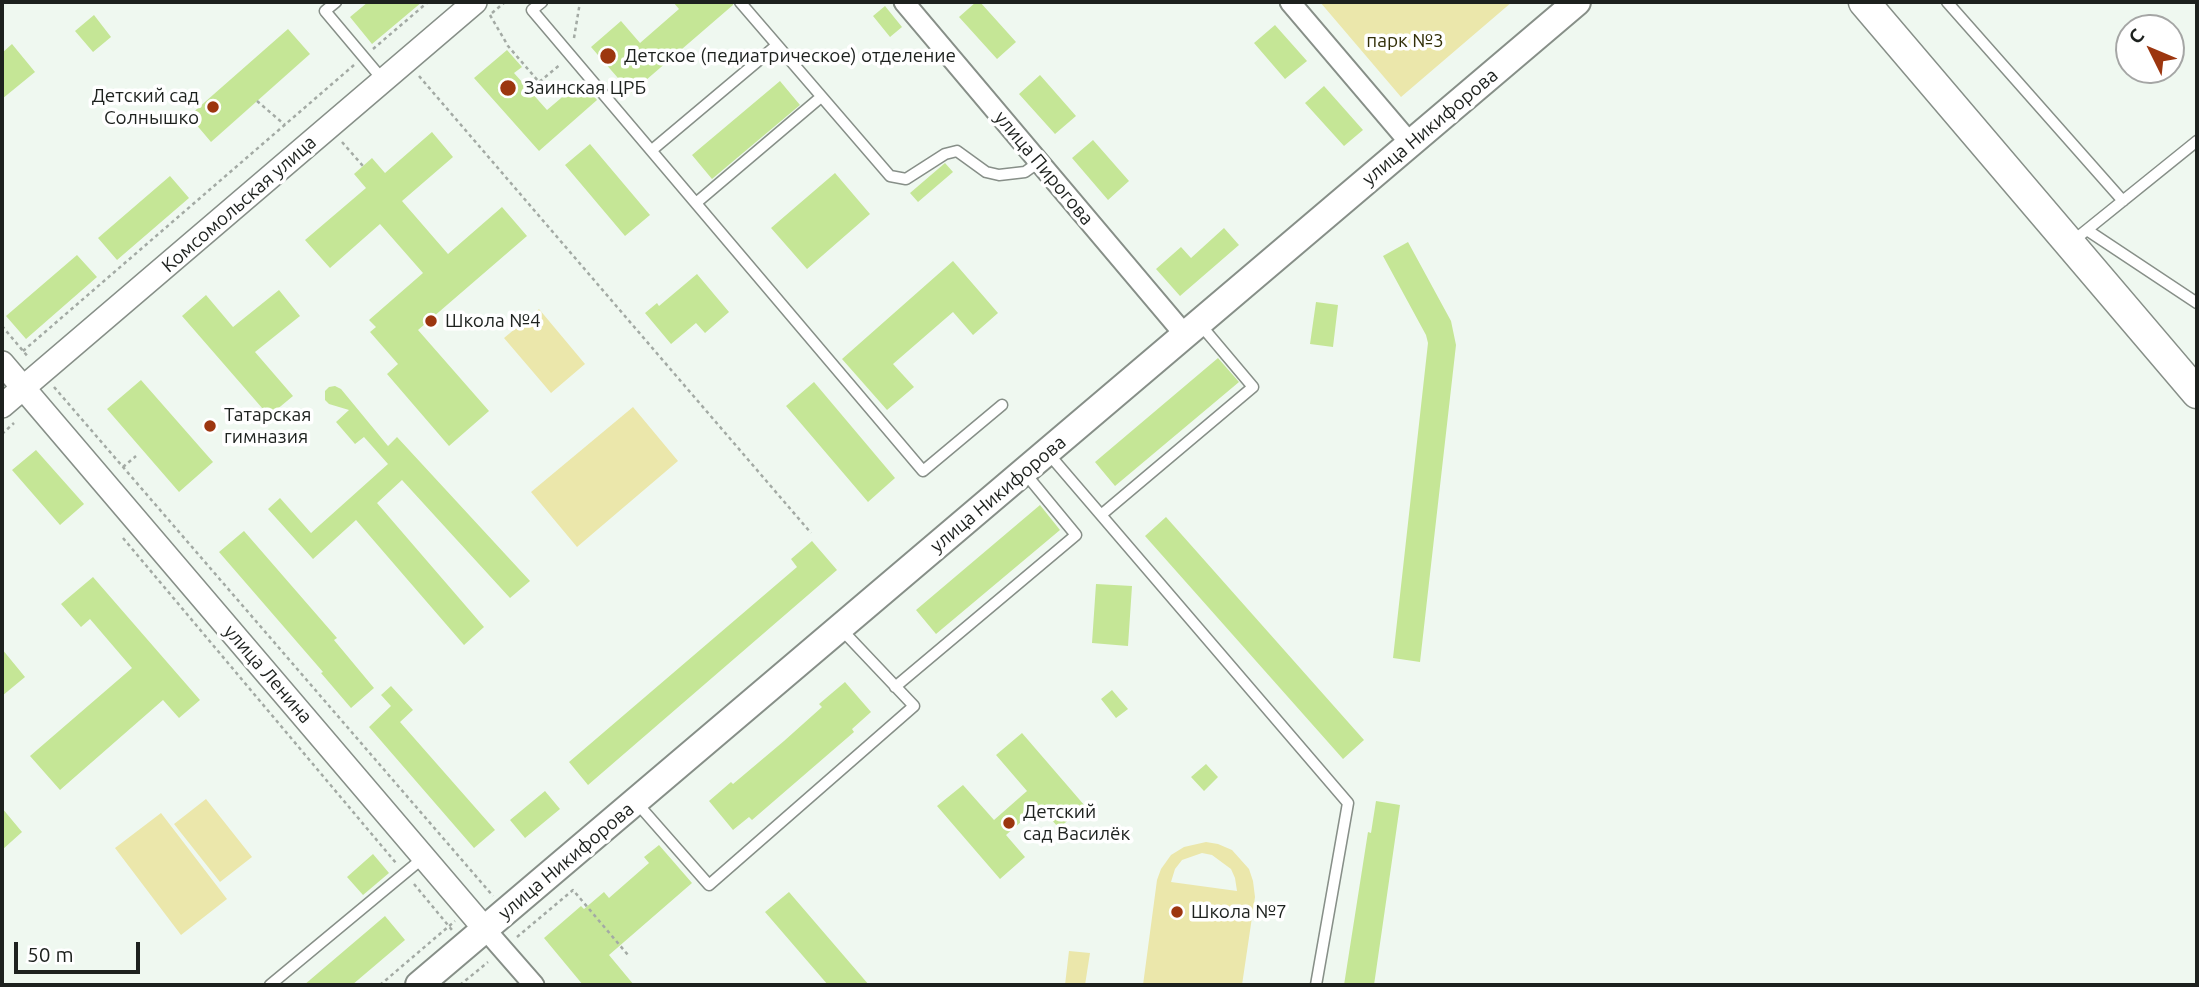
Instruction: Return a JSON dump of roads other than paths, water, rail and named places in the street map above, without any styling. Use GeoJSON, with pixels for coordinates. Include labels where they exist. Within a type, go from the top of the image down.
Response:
{"type":"FeatureCollection","features":[{"type":"Feature","properties":{"kind":"main road","name":"улица Никифорова"},"geometry":{"type":"LineString","coordinates":[[419,985],[467,927],[506,911],[1577,2]]}},
{"type":"Feature","properties":{"kind":"main road"},"geometry":{"type":"LineString","coordinates":[[1864,2],[2078,237],[2197,393]]}},
{"type":"Feature","properties":{"kind":"street","name":"улица Пирогова"},"geometry":{"type":"LineString","coordinates":[[904,2],[1039,162],[1192,329]]}},
{"type":"Feature","properties":{"kind":"street"},"geometry":{"type":"LineString","coordinates":[[1290,2],[1410,144]]}},
{"type":"Feature","properties":{"kind":"street","name":"Комсомольская улица"},"geometry":{"type":"LineString","coordinates":[[12,411],[23,388],[383,80],[483,8]]}},
{"type":"Feature","properties":{"kind":"street","name":"улица Ленина"},"geometry":{"type":"LineString","coordinates":[[2,363],[424,857],[467,927],[534,985]]}},
{"type":"Feature","properties":{"kind":"lane"},"geometry":{"type":"LineString","coordinates":[[337,2],[325,11],[383,80]]}},
{"type":"Feature","properties":{"kind":"lane"},"geometry":{"type":"LineString","coordinates":[[542,2],[532,10],[923,471],[1002,405]]}},
{"type":"Feature","properties":{"kind":"lane"},"geometry":{"type":"LineString","coordinates":[[740,2],[893,178],[906,178],[945,154],[957,150],[986,172],[999,175],[1025,172],[1039,162]]}},
{"type":"Feature","properties":{"kind":"lane"},"geometry":{"type":"LineString","coordinates":[[1947,2],[2123,201]]}},
{"type":"Feature","properties":{"kind":"lane"},"geometry":{"type":"LineString","coordinates":[[652,150],[777,45]]}},
{"type":"Feature","properties":{"kind":"lane"},"geometry":{"type":"LineString","coordinates":[[696,203],[821,97]]}},
{"type":"Feature","properties":{"kind":"lane"},"geometry":{"type":"LineString","coordinates":[[2197,141],[2078,237],[2197,303]]}},
{"type":"Feature","properties":{"kind":"lane"},"geometry":{"type":"LineString","coordinates":[[1101,515],[1253,387],[1192,329]]}},
{"type":"Feature","properties":{"kind":"lane"},"geometry":{"type":"LineString","coordinates":[[1047,452],[1348,803],[1317,985]]}},
{"type":"Feature","properties":{"kind":"lane"},"geometry":{"type":"LineString","coordinates":[[895,687],[1076,535],[1024,472]]}},
{"type":"Feature","properties":{"kind":"lane"},"geometry":{"type":"LineString","coordinates":[[635,802],[709,885],[914,706],[840,628]]}},
{"type":"Feature","properties":{"kind":"lane"},"geometry":{"type":"LineString","coordinates":[[270,985],[424,857]]}},
{"type":"Feature","properties":{"kind":"place","name":"Детское (педиатрическое) отделение"},"geometry":{"type":"Point","coordinates":[608,56]}},
{"type":"Feature","properties":{"kind":"place","name":"Заинская ЦРБ"},"geometry":{"type":"Point","coordinates":[508,88]}},
{"type":"Feature","properties":{"kind":"place","name":"Детский сад Солнышко"},"geometry":{"type":"Point","coordinates":[213,107]}},
{"type":"Feature","properties":{"kind":"place","name":"Школа №4"},"geometry":{"type":"Point","coordinates":[431,321]}},
{"type":"Feature","properties":{"kind":"place","name":"Татарская гимназия"},"geometry":{"type":"Point","coordinates":[210,426]}},
{"type":"Feature","properties":{"kind":"place","name":"Детский сад Василёк"},"geometry":{"type":"Point","coordinates":[1009,823]}},
{"type":"Feature","properties":{"kind":"place","name":"Школа №7"},"geometry":{"type":"Point","coordinates":[1177,912]}},
{"type":"Feature","properties":{"kind":"park label","name":"парк №3"},"geometry":{"type":"Point","coordinates":[1405,41]}}]}
